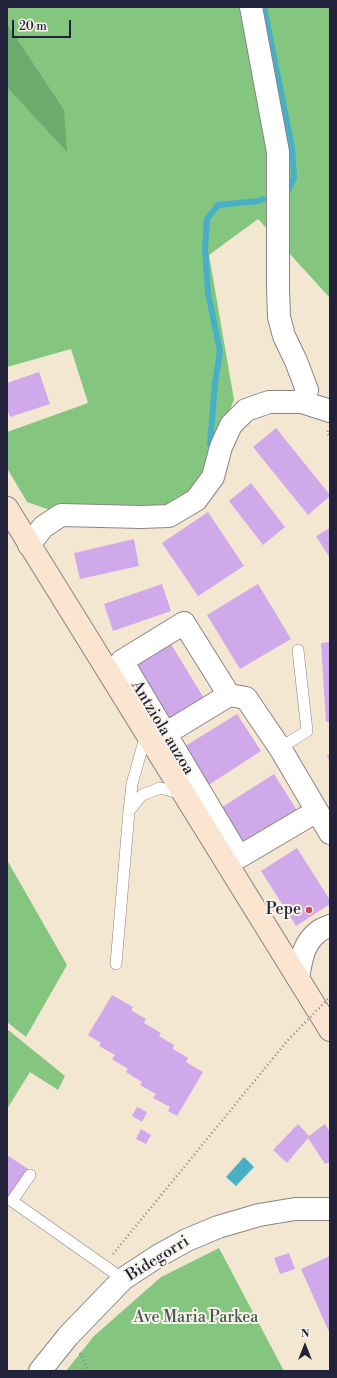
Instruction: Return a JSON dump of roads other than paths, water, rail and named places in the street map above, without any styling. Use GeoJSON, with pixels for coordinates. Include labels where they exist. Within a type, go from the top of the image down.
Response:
{"type":"FeatureCollection","features":[{"type":"Feature","properties":{"kind":"main road"},"geometry":{"type":"LineString","coordinates":[[7,508],[30,545],[156,733],[184,794],[330,1030]]}},
{"type":"Feature","properties":{"kind":"street"},"geometry":{"type":"LineString","coordinates":[[251,7],[278,152],[279,317],[284,336],[296,361],[307,390],[302,402]]}},
{"type":"Feature","properties":{"kind":"street"},"geometry":{"type":"LineString","coordinates":[[30,545],[43,527],[61,515],[141,517],[169,516],[196,500],[213,477],[221,447],[231,425],[246,410],[269,402],[302,402],[330,411]]}},
{"type":"Feature","properties":{"kind":"street","name":"Antziola auzoa"},"geometry":{"type":"LineString","coordinates":[[229,695],[184,623],[122,661],[156,733],[238,857],[317,811]]}},
{"type":"Feature","properties":{"kind":"street"},"geometry":{"type":"LineString","coordinates":[[156,733],[229,695],[246,698],[280,748],[330,831]]}},
{"type":"Feature","properties":{"kind":"street"},"geometry":{"type":"LineString","coordinates":[[298,978],[302,955],[308,943],[318,931],[330,926]]}},
{"type":"Feature","properties":{"kind":"street"},"geometry":{"type":"LineString","coordinates":[[40,1371],[68,1336],[123,1279],[158,1256],[187,1240],[218,1227],[259,1215],[296,1209],[330,1209]]}},
{"type":"Feature","properties":{"kind":"lane"},"geometry":{"type":"LineString","coordinates":[[280,748],[307,731],[298,650]]}},
{"type":"Feature","properties":{"kind":"lane"},"geometry":{"type":"LineString","coordinates":[[116,964],[132,784],[156,733]]}},
{"type":"Feature","properties":{"kind":"lane"},"geometry":{"type":"LineString","coordinates":[[129,811],[142,795],[160,788],[184,794]]}},
{"type":"Feature","properties":{"kind":"lane"},"geometry":{"type":"LineString","coordinates":[[30,1175],[12,1201],[123,1279]]}},
{"type":"Feature","properties":{"kind":"water"},"geometry":{"type":"Polygon","coordinates":[[[244,1157],[254,1167],[236,1186],[226,1177],[244,1157]]]}},
{"type":"Feature","properties":{"kind":"waterway"},"geometry":{"type":"LineString","coordinates":[[264,7],[292,148],[294,177],[289,189]]}},
{"type":"Feature","properties":{"kind":"waterway"},"geometry":{"type":"LineString","coordinates":[[210,444],[215,383],[220,351],[208,293],[205,249],[207,219],[218,205],[258,201],[263,199]]}},
{"type":"Feature","properties":{"kind":"place","name":"Pepe"},"geometry":{"type":"Point","coordinates":[309,910]}},
{"type":"Feature","properties":{"kind":"park label","name":"Ave Maria Parkea"},"geometry":{"type":"Point","coordinates":[196,1318]}}]}
